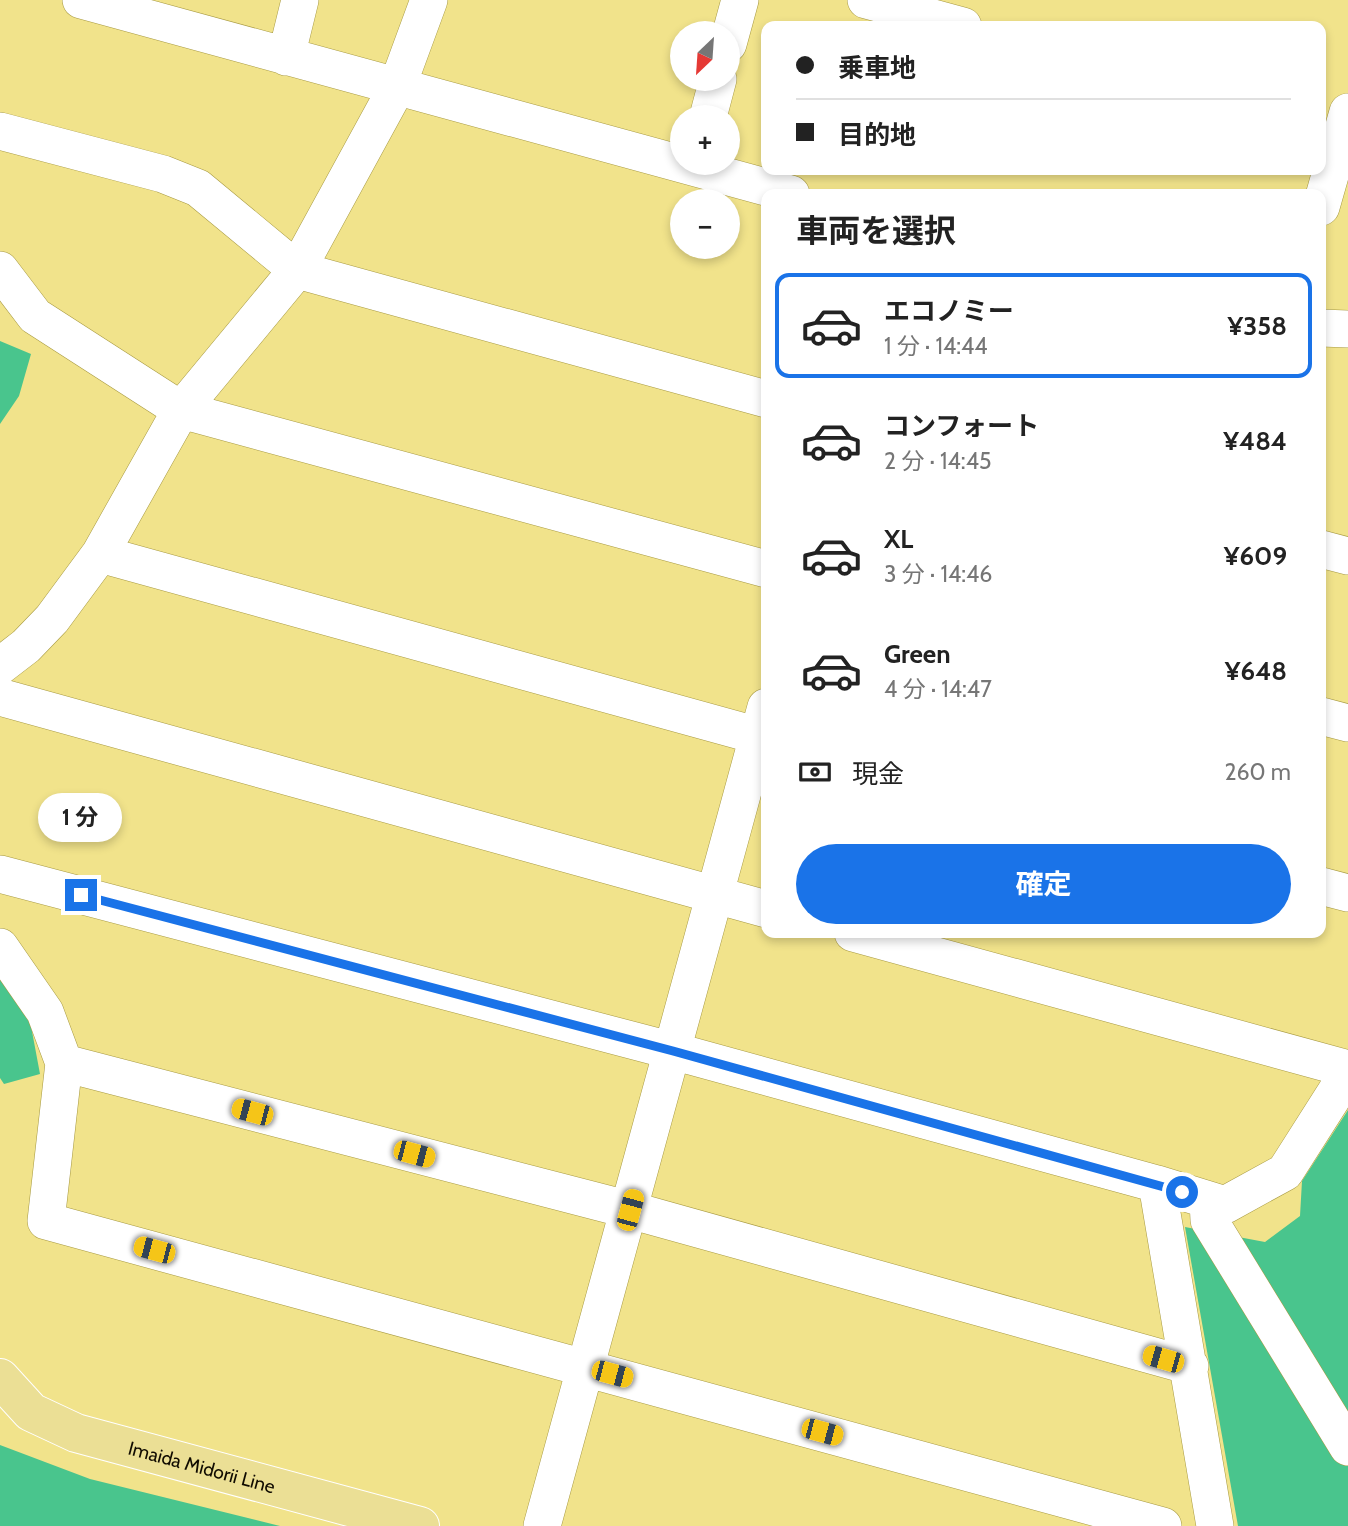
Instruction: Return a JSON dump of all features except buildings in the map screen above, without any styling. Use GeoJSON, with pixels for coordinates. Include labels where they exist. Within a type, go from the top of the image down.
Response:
{"type":"FeatureCollection","features":[{"type":"Feature","properties":{"kind":"main road","name":"Imaida Midorii Line"},"geometry":{"type":"LineString","coordinates":[[0,1378],[32,1412],[76,1433],[420,1526]]}},
{"type":"Feature","properties":{"kind":"street"},"geometry":{"type":"LineString","coordinates":[[81,0],[670,159]]}},
{"type":"Feature","properties":{"kind":"street"},"geometry":{"type":"LineString","coordinates":[[286,57],[300,0]]}},
{"type":"Feature","properties":{"kind":"street"},"geometry":{"type":"LineString","coordinates":[[0,666],[26,646],[52,619],[100,554],[181,410],[297,270],[397,87],[429,0]]}},
{"type":"Feature","properties":{"kind":"street"},"geometry":{"type":"LineString","coordinates":[[734,21],[740,0]]}},
{"type":"Feature","properties":{"kind":"street"},"geometry":{"type":"LineString","coordinates":[[866,0],[944,21]]}},
{"type":"Feature","properties":{"kind":"street"},"geometry":{"type":"LineString","coordinates":[[1325,189],[1340,124]]}},
{"type":"Feature","properties":{"kind":"street"},"geometry":{"type":"LineString","coordinates":[[0,131],[163,174],[198,188],[297,270],[761,398]]}},
{"type":"Feature","properties":{"kind":"street"},"geometry":{"type":"LineString","coordinates":[[727,175],[774,189]]}},
{"type":"Feature","properties":{"kind":"street"},"geometry":{"type":"LineString","coordinates":[[0,270],[34,316],[181,410],[761,568]]}},
{"type":"Feature","properties":{"kind":"street"},"geometry":{"type":"LineString","coordinates":[[1326,328],[1348,329]]}},
{"type":"Feature","properties":{"kind":"street"},"geometry":{"type":"LineString","coordinates":[[1326,550],[1348,556]]}},
{"type":"Feature","properties":{"kind":"street"},"geometry":{"type":"LineString","coordinates":[[100,554],[761,726]]}},
{"type":"Feature","properties":{"kind":"street"},"geometry":{"type":"LineString","coordinates":[[0,697],[761,908]]}},
{"type":"Feature","properties":{"kind":"street"},"geometry":{"type":"LineString","coordinates":[[1326,717],[1348,723]]}},
{"type":"Feature","properties":{"kind":"street"},"geometry":{"type":"LineString","coordinates":[[542,1526],[714,894],[761,737]]}},
{"type":"Feature","properties":{"kind":"street"},"geometry":{"type":"LineString","coordinates":[[0,874],[673,1051],[1225,1205],[1285,1172],[1348,1071],[871,938]]}},
{"type":"Feature","properties":{"kind":"street"},"geometry":{"type":"LineString","coordinates":[[1326,887],[1348,893]]}},
{"type":"Feature","properties":{"kind":"street"},"geometry":{"type":"LineString","coordinates":[[0,947],[45,1012],[64,1063],[46,1221],[1163,1526]]}},
{"type":"Feature","properties":{"kind":"street"},"geometry":{"type":"LineString","coordinates":[[64,1063],[630,1210],[1190,1366]]}},
{"type":"Feature","properties":{"kind":"street"},"geometry":{"type":"LineString","coordinates":[[1157,1184],[1190,1366],[1215,1526]]}},
{"type":"Feature","properties":{"kind":"street"},"geometry":{"type":"LineString","coordinates":[[1208,1200],[1209,1220],[1348,1447]]}},
{"type":"Feature","properties":{"kind":"green space"},"geometry":{"type":"Polygon","coordinates":[[[0,341],[31,354],[19,396],[0,424],[0,341]]]}},
{"type":"Feature","properties":{"kind":"green space"},"geometry":{"type":"Polygon","coordinates":[[[0,974],[28,1010],[40,1074],[4,1084],[0,1078],[0,974]]]}},
{"type":"Feature","properties":{"kind":"green space"},"geometry":{"type":"Polygon","coordinates":[[[1348,1110],[1348,1526],[1238,1526],[1185,1227],[1265,1242],[1300,1216],[1302,1181],[1348,1110]]]}},
{"type":"Feature","properties":{"kind":"green space"},"geometry":{"type":"Polygon","coordinates":[[[0,1445],[90,1479],[280,1526],[0,1526],[0,1445]]]}},
{"type":"Feature","properties":{"kind":"route"},"geometry":{"type":"LineString","coordinates":[[81,895],[673,1051],[1182,1192]]}}]}
